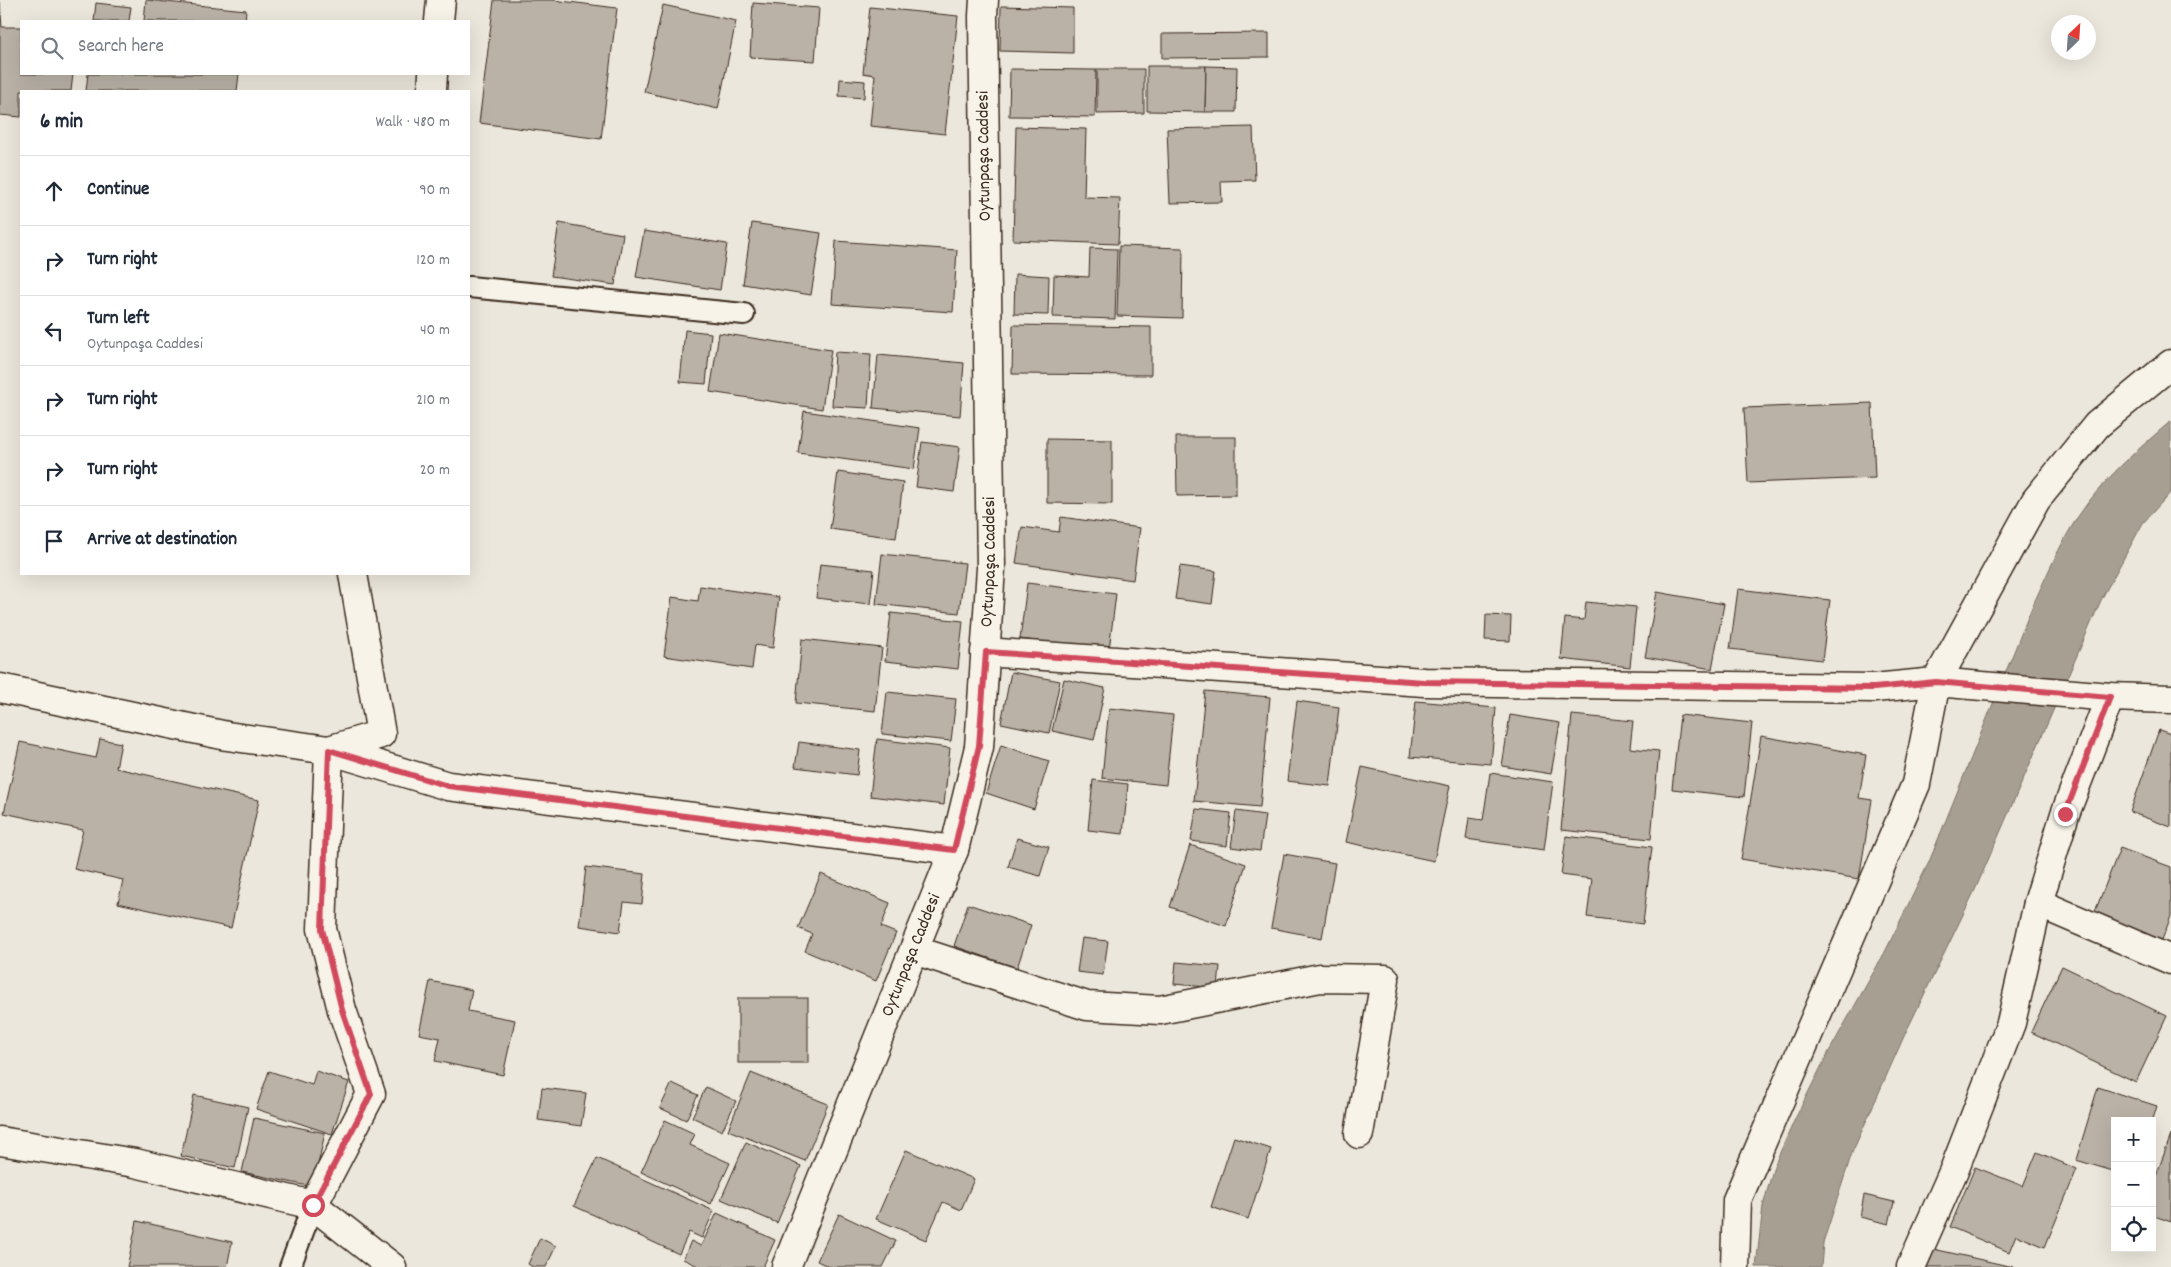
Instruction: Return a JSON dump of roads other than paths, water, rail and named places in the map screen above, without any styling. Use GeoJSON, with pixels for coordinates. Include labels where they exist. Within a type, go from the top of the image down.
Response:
{"type":"FeatureCollection","features":[{"type":"Feature","properties":{"kind":"street"},"geometry":{"type":"LineString","coordinates":[[439,20],[441,0]]}},
{"type":"Feature","properties":{"kind":"street","name":"Oytunpaşa Caddesi"},"geometry":{"type":"LineString","coordinates":[[786,1267],[954,850],[979,746],[992,568],[984,0]]}},
{"type":"Feature","properties":{"kind":"street"},"geometry":{"type":"LineString","coordinates":[[432,90],[433,75]]}},
{"type":"Feature","properties":{"kind":"street"},"geometry":{"type":"LineString","coordinates":[[1735,1267],[1737,1200],[1916,784],[1936,682],[2036,500],[2097,425],[2171,364]]}},
{"type":"Feature","properties":{"kind":"street"},"geometry":{"type":"LineString","coordinates":[[329,750],[381,734],[353,575]]}},
{"type":"Feature","properties":{"kind":"street"},"geometry":{"type":"LineString","coordinates":[[986,652],[1424,682],[1874,688],[1936,682],[2110,697],[2171,699]]}},
{"type":"Feature","properties":{"kind":"street"},"geometry":{"type":"LineString","coordinates":[[0,688],[227,736],[329,750],[448,786],[954,850]]}},
{"type":"Feature","properties":{"kind":"street"},"geometry":{"type":"LineString","coordinates":[[1911,1267],[1954,1170],[2010,1023],[2038,903],[2065,814],[2110,697]]}},
{"type":"Feature","properties":{"kind":"street"},"geometry":{"type":"LineString","coordinates":[[313,1205],[371,1094],[342,1010],[322,929],[329,750]]}},
{"type":"Feature","properties":{"kind":"street"},"geometry":{"type":"LineString","coordinates":[[2038,903],[2171,960]]}},
{"type":"Feature","properties":{"kind":"street"},"geometry":{"type":"LineString","coordinates":[[914,950],[1087,1006],[1160,1010],[1320,978],[1385,979],[1359,1134]]}},
{"type":"Feature","properties":{"kind":"street"},"geometry":{"type":"LineString","coordinates":[[0,1142],[135,1163],[313,1205],[392,1267]]}},
{"type":"Feature","properties":{"kind":"lane"},"geometry":{"type":"LineString","coordinates":[[470,288],[744,314]]}},
{"type":"Feature","properties":{"kind":"lane"},"geometry":{"type":"LineString","coordinates":[[290,1267],[313,1205]]}}]}
